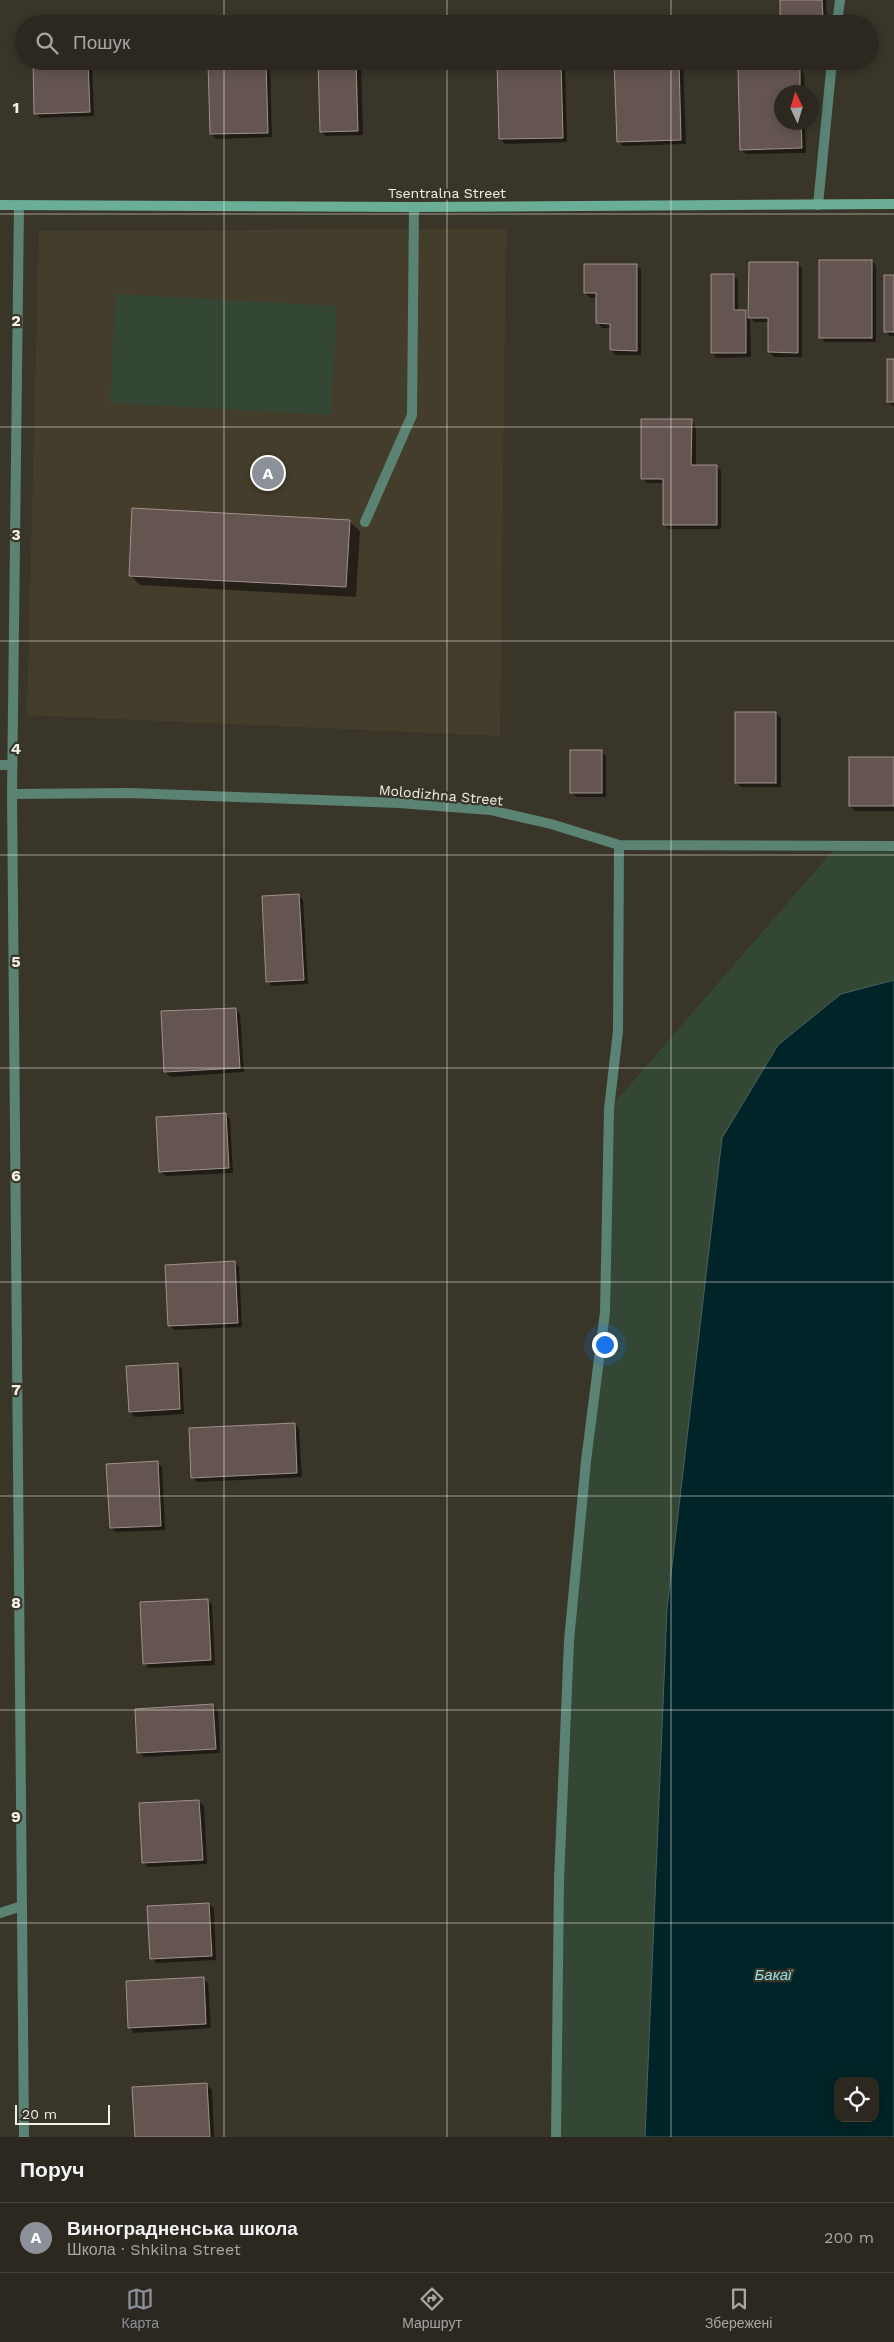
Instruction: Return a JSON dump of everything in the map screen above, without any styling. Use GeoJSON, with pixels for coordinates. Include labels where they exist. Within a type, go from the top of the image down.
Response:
{"type":"FeatureCollection","features":[{"type":"Feature","properties":{"kind":"street"},"geometry":{"type":"LineString","coordinates":[[838,15],[840,0]]}},
{"type":"Feature","properties":{"kind":"street"},"geometry":{"type":"LineString","coordinates":[[818,205],[831,70]]}},
{"type":"Feature","properties":{"kind":"street","name":"Tsentralna Street"},"geometry":{"type":"LineString","coordinates":[[0,205],[414,207],[894,204]]}},
{"type":"Feature","properties":{"kind":"street"},"geometry":{"type":"LineString","coordinates":[[20,205],[12,794],[24,2137]]}},
{"type":"Feature","properties":{"kind":"street"},"geometry":{"type":"LineString","coordinates":[[365,522],[412,415],[414,207]]}},
{"type":"Feature","properties":{"kind":"street"},"geometry":{"type":"LineString","coordinates":[[0,764],[12,765]]}},
{"type":"Feature","properties":{"kind":"street","name":"Molodizhna Street"},"geometry":{"type":"LineString","coordinates":[[12,794],[130,793],[399,804],[490,810],[551,824],[620,845],[894,846]]}},
{"type":"Feature","properties":{"kind":"street"},"geometry":{"type":"LineString","coordinates":[[556,2137],[559,1890],[569,1641],[586,1461],[605,1312],[610,1108],[618,1031],[620,845]]}},
{"type":"Feature","properties":{"kind":"street"},"geometry":{"type":"LineString","coordinates":[[0,1913],[22,1906]]}},
{"type":"Feature","properties":{"kind":"shaded area"},"geometry":{"type":"Polygon","coordinates":[[[506,229],[500,736],[27,715],[39,231],[506,229]]]}},
{"type":"Feature","properties":{"kind":"green space"},"geometry":{"type":"Polygon","coordinates":[[[116,294],[337,306],[331,415],[110,403],[116,294]]]}},
{"type":"Feature","properties":{"kind":"green space"},"geometry":{"type":"Polygon","coordinates":[[[894,846],[894,980],[841,994],[652,1962],[645,2137],[556,2137],[569,1641],[605,1312],[609,1109],[836,847],[894,846]]]}},
{"type":"Feature","properties":{"kind":"water","name":"Бакаї"},"geometry":{"type":"Polygon","coordinates":[[[894,980],[894,2137],[645,2137],[667,1609],[722,1138],[778,1045],[841,994],[894,980]]]}},
{"type":"Feature","properties":{"kind":"building"},"geometry":{"type":"Polygon","coordinates":[[[780,0],[822,0],[823,15],[780,15],[780,0]]]}},
{"type":"Feature","properties":{"kind":"building"},"geometry":{"type":"Polygon","coordinates":[[[33,70],[88,70],[90,112],[34,114],[33,70]]]}},
{"type":"Feature","properties":{"kind":"building"},"geometry":{"type":"Polygon","coordinates":[[[208,70],[266,70],[268,133],[210,134],[208,70]]]}},
{"type":"Feature","properties":{"kind":"building"},"geometry":{"type":"Polygon","coordinates":[[[318,70],[356,70],[358,131],[320,132],[318,70]]]}},
{"type":"Feature","properties":{"kind":"building"},"geometry":{"type":"Polygon","coordinates":[[[497,70],[561,70],[563,138],[499,139],[497,70]]]}},
{"type":"Feature","properties":{"kind":"building"},"geometry":{"type":"Polygon","coordinates":[[[614,70],[679,70],[681,140],[617,142],[614,70]]]}},
{"type":"Feature","properties":{"kind":"building"},"geometry":{"type":"Polygon","coordinates":[[[738,70],[800,70],[800,85],[774,85],[774,130],[801,130],[802,148],[740,150],[738,70]]]}},
{"type":"Feature","properties":{"kind":"building"},"geometry":{"type":"Polygon","coordinates":[[[819,260],[872,260],[872,338],[819,338],[819,260]]]}},
{"type":"Feature","properties":{"kind":"building"},"geometry":{"type":"Polygon","coordinates":[[[749,262],[798,262],[798,353],[768,352],[768,318],[748,318],[749,262]]]}},
{"type":"Feature","properties":{"kind":"building"},"geometry":{"type":"Polygon","coordinates":[[[584,264],[637,264],[637,351],[610,350],[610,324],[596,323],[596,293],[584,293],[584,264]]]}},
{"type":"Feature","properties":{"kind":"building"},"geometry":{"type":"Polygon","coordinates":[[[711,274],[734,274],[734,310],[746,310],[746,353],[711,353],[711,274]]]}},
{"type":"Feature","properties":{"kind":"building"},"geometry":{"type":"Polygon","coordinates":[[[884,275],[894,275],[894,332],[884,332],[884,275]]]}},
{"type":"Feature","properties":{"kind":"building"},"geometry":{"type":"Polygon","coordinates":[[[887,359],[894,359],[894,402],[887,402],[887,359]]]}},
{"type":"Feature","properties":{"kind":"building"},"geometry":{"type":"Polygon","coordinates":[[[641,419],[692,419],[691,465],[717,465],[717,525],[663,525],[663,479],[641,479],[641,419]]]}},
{"type":"Feature","properties":{"kind":"building"},"geometry":{"type":"Polygon","coordinates":[[[132,508],[350,520],[346,587],[129,576],[132,508]]]}},
{"type":"Feature","properties":{"kind":"building"},"geometry":{"type":"Polygon","coordinates":[[[735,712],[776,712],[776,783],[735,783],[735,712]]]}},
{"type":"Feature","properties":{"kind":"building"},"geometry":{"type":"Polygon","coordinates":[[[570,750],[602,750],[602,793],[570,793],[570,750]]]}},
{"type":"Feature","properties":{"kind":"building"},"geometry":{"type":"Polygon","coordinates":[[[849,757],[894,757],[894,806],[849,806],[849,757]]]}},
{"type":"Feature","properties":{"kind":"building"},"geometry":{"type":"Polygon","coordinates":[[[299,894],[304,980],[266,982],[262,896],[299,894]]]}},
{"type":"Feature","properties":{"kind":"building"},"geometry":{"type":"Polygon","coordinates":[[[236,1008],[240,1068],[164,1072],[161,1011],[236,1008]]]}},
{"type":"Feature","properties":{"kind":"building"},"geometry":{"type":"Polygon","coordinates":[[[226,1113],[229,1168],[159,1172],[156,1117],[226,1113]]]}},
{"type":"Feature","properties":{"kind":"building"},"geometry":{"type":"Polygon","coordinates":[[[235,1261],[238,1323],[168,1326],[165,1265],[235,1261]]]}},
{"type":"Feature","properties":{"kind":"building"},"geometry":{"type":"Polygon","coordinates":[[[178,1363],[180,1409],[129,1412],[126,1366],[178,1363]]]}},
{"type":"Feature","properties":{"kind":"building"},"geometry":{"type":"Polygon","coordinates":[[[295,1423],[297,1473],[191,1478],[189,1428],[295,1423]]]}},
{"type":"Feature","properties":{"kind":"building"},"geometry":{"type":"Polygon","coordinates":[[[158,1461],[161,1526],[110,1528],[106,1464],[158,1461]]]}},
{"type":"Feature","properties":{"kind":"building"},"geometry":{"type":"Polygon","coordinates":[[[208,1599],[211,1660],[143,1664],[140,1602],[208,1599]]]}},
{"type":"Feature","properties":{"kind":"building"},"geometry":{"type":"Polygon","coordinates":[[[213,1704],[216,1749],[137,1753],[135,1709],[213,1704]]]}},
{"type":"Feature","properties":{"kind":"building"},"geometry":{"type":"Polygon","coordinates":[[[199,1800],[203,1860],[142,1863],[139,1803],[199,1800]]]}},
{"type":"Feature","properties":{"kind":"building"},"geometry":{"type":"Polygon","coordinates":[[[209,1903],[212,1956],[150,1959],[147,1906],[209,1903]]]}},
{"type":"Feature","properties":{"kind":"building"},"geometry":{"type":"Polygon","coordinates":[[[204,1977],[206,2024],[128,2028],[126,1981],[204,1977]]]}},
{"type":"Feature","properties":{"kind":"building"},"geometry":{"type":"Polygon","coordinates":[[[207,2083],[210,2137],[135,2137],[132,2087],[207,2083]]]}},
{"type":"Feature","properties":{"kind":"place","name":"Виноградненська школа"},"geometry":{"type":"Point","coordinates":[268,473]}}]}
